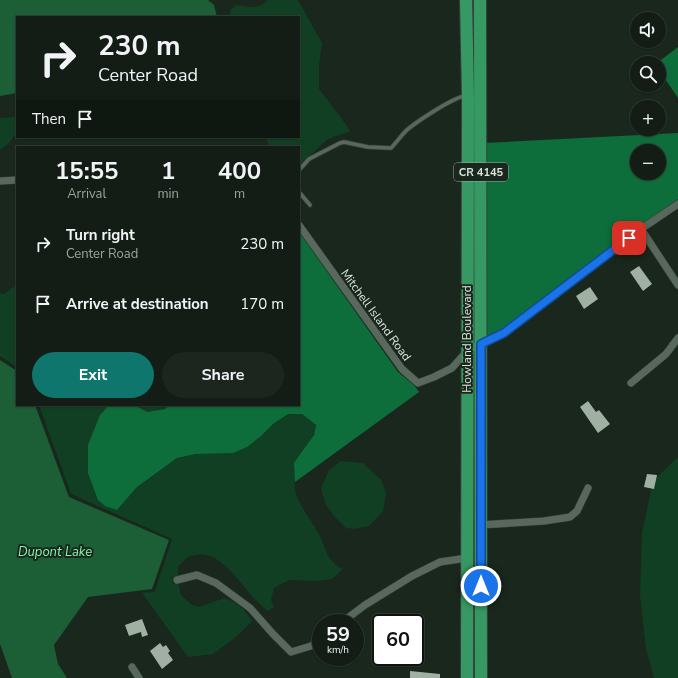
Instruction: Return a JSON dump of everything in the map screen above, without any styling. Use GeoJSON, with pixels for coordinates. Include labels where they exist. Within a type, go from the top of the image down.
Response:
{"type":"FeatureCollection","features":[{"type":"Feature","properties":{"kind":"main road","name":"Howland Boulevard"},"geometry":{"type":"LineString","coordinates":[[466,0],[468,96],[467,678]]}},
{"type":"Feature","properties":{"kind":"main road","name":"Howland Boulevard"},"geometry":{"type":"LineString","coordinates":[[480,0],[481,678]]}},
{"type":"Feature","properties":{"kind":"street"},"geometry":{"type":"LineString","coordinates":[[0,181],[16,180]]}},
{"type":"Feature","properties":{"kind":"street"},"geometry":{"type":"LineString","coordinates":[[468,350],[504,333],[641,229],[678,204]]}},
{"type":"Feature","properties":{"kind":"street","name":"Mitchell Island Road"},"geometry":{"type":"LineString","coordinates":[[300,226],[402,369],[418,383],[452,368],[468,350]]}},
{"type":"Feature","properties":{"kind":"street"},"geometry":{"type":"LineString","coordinates":[[641,229],[678,285]]}},
{"type":"Feature","properties":{"kind":"street"},"geometry":{"type":"LineString","coordinates":[[631,383],[666,354],[678,338]]}},
{"type":"Feature","properties":{"kind":"street"},"geometry":{"type":"LineString","coordinates":[[480,525],[544,521],[570,517],[577,511],[588,488]]}},
{"type":"Feature","properties":{"kind":"street"},"geometry":{"type":"LineString","coordinates":[[353,614],[412,576],[440,562],[467,558]]}},
{"type":"Feature","properties":{"kind":"street"},"geometry":{"type":"LineString","coordinates":[[176,580],[197,575],[216,583],[250,608],[291,652],[312,645]]}},
{"type":"Feature","properties":{"kind":"street"},"geometry":{"type":"LineString","coordinates":[[132,667],[139,678]]}},
{"type":"Feature","properties":{"kind":"lane"},"geometry":{"type":"LineString","coordinates":[[300,169],[310,159],[344,142],[372,148],[391,148],[411,127],[453,101],[463,96],[468,96]]}},
{"type":"Feature","properties":{"kind":"lane"},"geometry":{"type":"LineString","coordinates":[[300,193],[310,205]]}},
{"type":"Feature","properties":{"kind":"shaded area"},"geometry":{"type":"Polygon","coordinates":[[[267,0],[298,0],[322,43],[319,65],[319,89],[350,131],[328,139],[300,164],[300,146],[270,146],[266,138],[300,138],[300,16],[229,16],[231,9],[236,5],[257,7],[267,0]]]}},
{"type":"Feature","properties":{"kind":"shaded area"},"geometry":{"type":"Polygon","coordinates":[[[678,47],[678,98],[666,80],[666,56],[678,47]]]}},
{"type":"Feature","properties":{"kind":"shaded area"},"geometry":{"type":"Polygon","coordinates":[[[16,117],[16,137],[14,136],[8,144],[0,150],[0,118],[16,117]]]}},
{"type":"Feature","properties":{"kind":"shaded area"},"geometry":{"type":"Polygon","coordinates":[[[678,133],[678,199],[635,229],[502,330],[485,338],[485,143],[630,135],[666,136],[666,134],[678,133]]]}},
{"type":"Feature","properties":{"kind":"shaded area"},"geometry":{"type":"Polygon","coordinates":[[[300,233],[398,372],[414,385],[419,392],[295,482],[294,463],[314,435],[316,425],[302,414],[288,414],[273,424],[247,447],[233,453],[196,454],[177,458],[137,487],[117,510],[105,506],[98,500],[88,473],[88,445],[100,415],[108,406],[137,406],[147,412],[165,409],[169,406],[300,406],[300,233]]]}},
{"type":"Feature","properties":{"kind":"shaded area"},"geometry":{"type":"Polygon","coordinates":[[[16,286],[16,366],[0,356],[0,293],[4,294],[16,286]]]}},
{"type":"Feature","properties":{"kind":"shaded area"},"geometry":{"type":"Polygon","coordinates":[[[39,406],[108,406],[100,415],[117,510],[137,487],[177,458],[196,454],[214,453],[261,436],[273,424],[288,414],[302,414],[316,425],[312,439],[299,465],[295,479],[296,493],[302,508],[319,534],[328,556],[335,564],[343,569],[332,579],[317,581],[289,580],[274,588],[271,600],[274,607],[268,611],[260,605],[226,566],[216,559],[206,555],[188,557],[178,566],[178,576],[172,577],[173,584],[178,583],[181,595],[192,605],[199,607],[224,598],[240,606],[252,621],[236,637],[213,654],[188,657],[142,593],[155,591],[172,539],[71,494],[39,406]]]}},
{"type":"Feature","properties":{"kind":"shaded area"},"geometry":{"type":"Polygon","coordinates":[[[137,406],[169,406],[165,409],[147,412],[137,406]]]}},
{"type":"Feature","properties":{"kind":"shaded area"},"geometry":{"type":"Polygon","coordinates":[[[678,457],[678,678],[654,678],[646,649],[640,595],[642,533],[653,481],[678,457]]]}},
{"type":"Feature","properties":{"kind":"shaded area"},"geometry":{"type":"Polygon","coordinates":[[[341,461],[363,463],[382,481],[386,494],[383,511],[369,526],[355,529],[346,528],[326,505],[321,488],[329,470],[341,461]]]}},
{"type":"Feature","properties":{"kind":"water"},"geometry":{"type":"Polygon","coordinates":[[[0,0],[208,0],[214,5],[217,16],[16,16],[16,93],[0,96],[0,0]]]}},
{"type":"Feature","properties":{"kind":"water","name":"Dupont Lake"},"geometry":{"type":"Polygon","coordinates":[[[0,360],[16,370],[16,406],[35,406],[69,497],[169,540],[152,589],[88,597],[54,645],[58,664],[67,678],[12,678],[0,644],[0,360]]]}},
{"type":"Feature","properties":{"kind":"building"},"geometry":{"type":"Polygon","coordinates":[[[639,266],[652,284],[643,291],[630,272],[639,266]]]}},
{"type":"Feature","properties":{"kind":"building"},"geometry":{"type":"Polygon","coordinates":[[[590,287],[598,299],[584,309],[576,296],[590,287]]]}},
{"type":"Feature","properties":{"kind":"building"},"geometry":{"type":"Polygon","coordinates":[[[588,401],[596,412],[599,410],[610,424],[598,433],[580,407],[588,401]]]}},
{"type":"Feature","properties":{"kind":"building"},"geometry":{"type":"Polygon","coordinates":[[[647,474],[657,475],[654,489],[644,487],[647,474]]]}},
{"type":"Feature","properties":{"kind":"building"},"geometry":{"type":"Polygon","coordinates":[[[142,619],[148,635],[142,637],[141,632],[129,636],[125,625],[142,619]]]}},
{"type":"Feature","properties":{"kind":"building"},"geometry":{"type":"Polygon","coordinates":[[[160,643],[163,647],[166,645],[170,651],[168,653],[173,660],[162,669],[150,651],[160,643]]]}},
{"type":"Feature","properties":{"kind":"building"},"geometry":{"type":"Polygon","coordinates":[[[410,671],[440,674],[440,678],[410,678],[410,671]]]}},
{"type":"Feature","properties":{"kind":"route"},"geometry":{"type":"LineString","coordinates":[[481,586],[481,344],[504,333],[629,238]]}}]}
